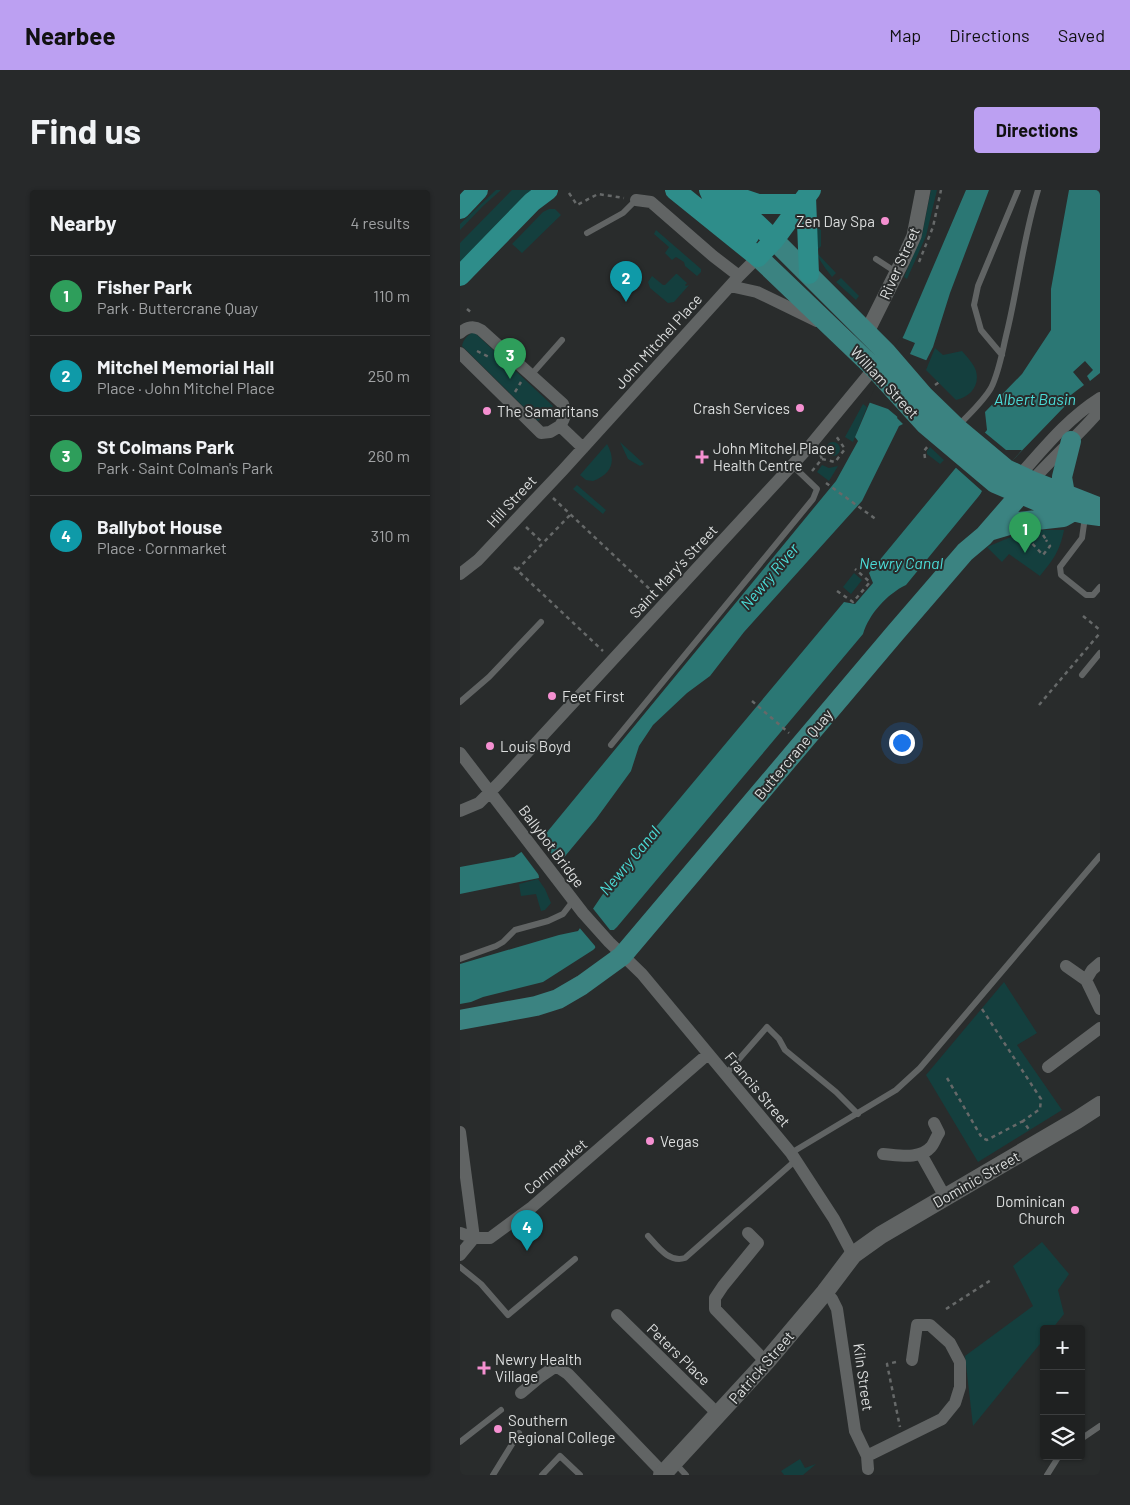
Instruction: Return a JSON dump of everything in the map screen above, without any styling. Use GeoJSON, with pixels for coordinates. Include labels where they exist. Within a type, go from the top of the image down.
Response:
{"type":"FeatureCollection","features":[{"type":"Feature","properties":{"kind":"highway"},"geometry":{"type":"LineString","coordinates":[[460,276],[532,202],[547,190]]}},
{"type":"Feature","properties":{"kind":"highway"},"geometry":{"type":"LineString","coordinates":[[675,190],[758,257]]}},
{"type":"Feature","properties":{"kind":"highway"},"geometry":{"type":"LineString","coordinates":[[710,190],[712,199],[759,248],[758,257]]}},
{"type":"Feature","properties":{"kind":"highway"},"geometry":{"type":"LineString","coordinates":[[710,190],[754,220],[774,240]]}},
{"type":"Feature","properties":{"kind":"highway"},"geometry":{"type":"LineString","coordinates":[[717,190],[758,204],[806,197]]}},
{"type":"Feature","properties":{"kind":"highway"},"geometry":{"type":"LineString","coordinates":[[460,209],[473,191]]}},
{"type":"Feature","properties":{"kind":"highway"},"geometry":{"type":"LineString","coordinates":[[758,257],[774,240],[806,197]]}},
{"type":"Feature","properties":{"kind":"highway"},"geometry":{"type":"LineString","coordinates":[[806,197],[810,274]]}},
{"type":"Feature","properties":{"kind":"main road","name":"William Street"},"geometry":{"type":"LineString","coordinates":[[774,240],[886,352],[917,388],[950,432],[1042,503],[1085,507]]}},
{"type":"Feature","properties":{"kind":"main road","name":"William Street"},"geometry":{"type":"LineString","coordinates":[[758,257],[876,370],[921,420],[950,432]]}},
{"type":"Feature","properties":{"kind":"main road"},"geometry":{"type":"LineString","coordinates":[[989,531],[1019,522],[1063,517],[1085,507],[1062,477],[1071,440]]}},
{"type":"Feature","properties":{"kind":"main road","name":"Buttercrane Quay"},"geometry":{"type":"LineString","coordinates":[[460,1020],[558,1000],[582,985],[965,552],[989,531],[1013,482]]}},
{"type":"Feature","properties":{"kind":"main road","name":"Buttercrane Quay"},"geometry":{"type":"LineString","coordinates":[[965,552],[974,528],[1013,482]]}},
{"type":"Feature","properties":{"kind":"main road","name":"Dominic Street"},"geometry":{"type":"LineString","coordinates":[[853,1255],[881,1235],[1100,1104]]}},
{"type":"Feature","properties":{"kind":"main road","name":"Patrick Street"},"geometry":{"type":"LineString","coordinates":[[671,1471],[826,1292],[853,1255]]}},
{"type":"Feature","properties":{"kind":"street","name":"River Street"},"geometry":{"type":"LineString","coordinates":[[867,332],[914,236],[923,190]]}},
{"type":"Feature","properties":{"kind":"street"},"geometry":{"type":"LineString","coordinates":[[636,200],[651,202],[713,256],[735,281],[835,330]]}},
{"type":"Feature","properties":{"kind":"street","name":"John Mitchel Place"},"geometry":{"type":"LineString","coordinates":[[583,448],[758,257]]}},
{"type":"Feature","properties":{"kind":"street"},"geometry":{"type":"LineString","coordinates":[[461,331],[469,327],[475,327],[525,377],[563,404],[566,410],[565,418],[560,426],[550,432],[541,433],[466,355]]}},
{"type":"Feature","properties":{"kind":"street","name":"Saint Mary's Street"},"geometry":{"type":"LineString","coordinates":[[460,811],[479,803],[491,792],[792,466],[876,370]]}},
{"type":"Feature","properties":{"kind":"street"},"geometry":{"type":"LineString","coordinates":[[1013,482],[1063,426],[1084,408],[1100,398]]}},
{"type":"Feature","properties":{"kind":"street"},"geometry":{"type":"LineString","coordinates":[[1013,482],[1071,440],[1100,410]]}},
{"type":"Feature","properties":{"kind":"street"},"geometry":{"type":"LineString","coordinates":[[560,426],[583,448]]}},
{"type":"Feature","properties":{"kind":"street","name":"Hill Street"},"geometry":{"type":"LineString","coordinates":[[460,574],[478,560],[583,448]]}},
{"type":"Feature","properties":{"kind":"street","name":"Ballybot Bridge"},"geometry":{"type":"LineString","coordinates":[[460,752],[523,836],[570,906],[615,949]]}},
{"type":"Feature","properties":{"kind":"street","name":"Francis Street"},"geometry":{"type":"LineString","coordinates":[[615,949],[642,974],[793,1157],[834,1219],[853,1255]]}},
{"type":"Feature","properties":{"kind":"street"},"geometry":{"type":"LineString","coordinates":[[1086,980],[1092,970],[1100,963]]}},
{"type":"Feature","properties":{"kind":"street"},"geometry":{"type":"LineString","coordinates":[[1066,966],[1086,980],[1100,1009]]}},
{"type":"Feature","properties":{"kind":"street"},"geometry":{"type":"LineString","coordinates":[[1048,1066],[1100,1028]]}},
{"type":"Feature","properties":{"kind":"street","name":"Cornmarket"},"geometry":{"type":"LineString","coordinates":[[474,1238],[490,1238],[526,1212],[708,1054]]}},
{"type":"Feature","properties":{"kind":"street"},"geometry":{"type":"LineString","coordinates":[[884,1154],[908,1156],[921,1154],[931,1148],[939,1132],[934,1123]]}},
{"type":"Feature","properties":{"kind":"street"},"geometry":{"type":"LineString","coordinates":[[460,1132],[474,1238],[460,1255]]}},
{"type":"Feature","properties":{"kind":"street"},"geometry":{"type":"LineString","coordinates":[[921,1154],[945,1197]]}},
{"type":"Feature","properties":{"kind":"street"},"geometry":{"type":"LineString","coordinates":[[460,1233],[474,1238]]}},
{"type":"Feature","properties":{"kind":"street"},"geometry":{"type":"LineString","coordinates":[[748,1233],[758,1243],[723,1286],[715,1298],[714,1309],[766,1362]]}},
{"type":"Feature","properties":{"kind":"street","name":"Kiln Street"},"geometry":{"type":"LineString","coordinates":[[826,1292],[837,1309],[855,1431],[867,1462],[942,1419],[955,1402],[960,1387],[960,1362],[950,1343],[930,1326],[917,1325],[912,1360]]}},
{"type":"Feature","properties":{"kind":"street","name":"Peters Place"},"geometry":{"type":"LineString","coordinates":[[617,1315],[719,1415]]}},
{"type":"Feature","properties":{"kind":"street"},"geometry":{"type":"LineString","coordinates":[[522,1393],[556,1366],[568,1374],[671,1471]]}},
{"type":"Feature","properties":{"kind":"lane"},"geometry":{"type":"LineString","coordinates":[[1002,355],[981,330],[974,305],[978,286],[1018,190]]}},
{"type":"Feature","properties":{"kind":"lane"},"geometry":{"type":"LineString","coordinates":[[950,432],[990,388],[1002,355],[1026,236],[1038,190]]}},
{"type":"Feature","properties":{"kind":"lane"},"geometry":{"type":"LineString","coordinates":[[587,232],[622,213],[636,200]]}},
{"type":"Feature","properties":{"kind":"lane"},"geometry":{"type":"LineString","coordinates":[[876,259],[897,273]]}},
{"type":"Feature","properties":{"kind":"lane"},"geometry":{"type":"LineString","coordinates":[[525,377],[562,340]]}},
{"type":"Feature","properties":{"kind":"lane"},"geometry":{"type":"LineString","coordinates":[[611,745],[813,499],[816,489],[792,466]]}},
{"type":"Feature","properties":{"kind":"lane"},"geometry":{"type":"LineString","coordinates":[[1085,507],[1082,538],[1060,567],[1061,575],[1086,596],[1094,594],[1100,587]]}},
{"type":"Feature","properties":{"kind":"lane"},"geometry":{"type":"LineString","coordinates":[[460,702],[489,677],[541,622]]}},
{"type":"Feature","properties":{"kind":"lane"},"geometry":{"type":"LineString","coordinates":[[1082,675],[1100,653]]}},
{"type":"Feature","properties":{"kind":"lane"},"geometry":{"type":"LineString","coordinates":[[648,1236],[664,1254],[680,1260],[685,1258],[793,1157],[896,1090],[920,1068],[1100,856]]}},
{"type":"Feature","properties":{"kind":"lane"},"geometry":{"type":"LineString","coordinates":[[460,959],[496,946],[515,930],[548,921],[570,906]]}},
{"type":"Feature","properties":{"kind":"lane"},"geometry":{"type":"LineString","coordinates":[[726,1074],[766,1027],[779,1039],[785,1050],[836,1092],[858,1114]]}},
{"type":"Feature","properties":{"kind":"lane"},"geometry":{"type":"LineString","coordinates":[[460,1267],[481,1284],[508,1315],[575,1260]]}},
{"type":"Feature","properties":{"kind":"lane"},"geometry":{"type":"LineString","coordinates":[[460,1442],[501,1410]]}},
{"type":"Feature","properties":{"kind":"lane"},"geometry":{"type":"LineString","coordinates":[[1085,1436],[1100,1426]]}},
{"type":"Feature","properties":{"kind":"lane"},"geometry":{"type":"LineString","coordinates":[[493,1475],[519,1434]]}},
{"type":"Feature","properties":{"kind":"lane"},"geometry":{"type":"LineString","coordinates":[[542,1475],[560,1456],[580,1475]]}},
{"type":"Feature","properties":{"kind":"lane"},"geometry":{"type":"LineString","coordinates":[[1047,1475],[1056,1460]]}},
{"type":"Feature","properties":{"kind":"path"},"geometry":{"type":"LineString","coordinates":[[569,193],[577,205],[598,194],[636,200]]}},
{"type":"Feature","properties":{"kind":"path"},"geometry":{"type":"LineString","coordinates":[[467,309],[474,315]]}},
{"type":"Feature","properties":{"kind":"path"},"geometry":{"type":"LineString","coordinates":[[466,355],[477,351],[493,359]]}},
{"type":"Feature","properties":{"kind":"path"},"geometry":{"type":"LineString","coordinates":[[517,395],[515,391],[525,377]]}},
{"type":"Feature","properties":{"kind":"path"},"geometry":{"type":"LineString","coordinates":[[534,411],[548,412]]}},
{"type":"Feature","properties":{"kind":"path"},"geometry":{"type":"LineString","coordinates":[[822,459],[835,462],[845,449],[836,436],[841,429]]}},
{"type":"Feature","properties":{"kind":"path"},"geometry":{"type":"LineString","coordinates":[[925,458],[924,451],[950,432]]}},
{"type":"Feature","properties":{"kind":"path"},"geometry":{"type":"LineString","coordinates":[[820,454],[822,459]]}},
{"type":"Feature","properties":{"kind":"path"},"geometry":{"type":"LineString","coordinates":[[811,473],[822,459]]}},
{"type":"Feature","properties":{"kind":"path"},"geometry":{"type":"LineString","coordinates":[[824,482],[877,520]]}},
{"type":"Feature","properties":{"kind":"path"},"geometry":{"type":"LineString","coordinates":[[545,490],[666,603]]}},
{"type":"Feature","properties":{"kind":"path"},"geometry":{"type":"LineString","coordinates":[[570,515],[515,568],[613,661]]}},
{"type":"Feature","properties":{"kind":"path"},"geometry":{"type":"LineString","coordinates":[[517,519],[543,543]]}},
{"type":"Feature","properties":{"kind":"path"},"geometry":{"type":"LineString","coordinates":[[1026,537],[1043,555],[1050,546],[1046,540]]}},
{"type":"Feature","properties":{"kind":"path"},"geometry":{"type":"LineString","coordinates":[[837,591],[853,602],[870,582],[855,569]]}},
{"type":"Feature","properties":{"kind":"path"},"geometry":{"type":"LineString","coordinates":[[1039,705],[1100,631],[1083,616]]}},
{"type":"Feature","properties":{"kind":"path"},"geometry":{"type":"LineString","coordinates":[[752,701],[789,733]]}},
{"type":"Feature","properties":{"kind":"path"},"geometry":{"type":"LineString","coordinates":[[946,1078],[982,1138],[987,1140],[1023,1121],[1040,1109],[1041,1099],[984,1010],[976,1003]]}},
{"type":"Feature","properties":{"kind":"path"},"geometry":{"type":"LineString","coordinates":[[1023,1121],[1037,1143]]}},
{"type":"Feature","properties":{"kind":"path"},"geometry":{"type":"LineString","coordinates":[[946,1309],[991,1280]]}},
{"type":"Feature","properties":{"kind":"path"},"geometry":{"type":"LineString","coordinates":[[896,1362],[887,1364],[900,1428]]}},
{"type":"Feature","properties":{"kind":"shaded area"},"geometry":{"type":"Polygon","coordinates":[[[496,190],[501,190],[460,230],[460,224],[496,190]]]}},
{"type":"Feature","properties":{"kind":"shaded area"},"geometry":{"type":"Polygon","coordinates":[[[512,190],[536,190],[460,265],[460,243],[512,190]]]}},
{"type":"Feature","properties":{"kind":"shaded area"},"geometry":{"type":"Polygon","coordinates":[[[931,190],[937,190],[926,236],[907,279],[904,277],[922,235],[931,190]]]}},
{"type":"Feature","properties":{"kind":"shaded area"},"geometry":{"type":"Polygon","coordinates":[[[555,209],[561,215],[522,253],[512,244],[543,212],[555,209]]]}},
{"type":"Feature","properties":{"kind":"shaded area"},"geometry":{"type":"Polygon","coordinates":[[[815,226],[821,230],[821,246],[817,251],[815,242],[815,226]]]}},
{"type":"Feature","properties":{"kind":"shaded area"},"geometry":{"type":"Polygon","coordinates":[[[656,230],[701,269],[697,276],[685,266],[684,262],[676,257],[672,260],[665,253],[669,247],[654,234],[656,230]]]}},
{"type":"Feature","properties":{"kind":"shaded area"},"geometry":{"type":"Polygon","coordinates":[[[817,253],[836,273],[832,277],[822,264],[817,253]]]}},
{"type":"Feature","properties":{"kind":"shaded area"},"geometry":{"type":"Polygon","coordinates":[[[676,274],[687,283],[686,286],[689,285],[674,302],[668,303],[650,288],[648,282],[652,276],[665,285],[676,274]]]}},
{"type":"Feature","properties":{"kind":"shaded area"},"geometry":{"type":"Polygon","coordinates":[[[841,278],[859,296],[856,300],[836,282],[841,278]]]}},
{"type":"Feature","properties":{"kind":"shaded area"},"geometry":{"type":"Polygon","coordinates":[[[474,332],[553,406],[538,421],[462,346],[466,338],[474,332]]]}},
{"type":"Feature","properties":{"kind":"shaded area"},"geometry":{"type":"Polygon","coordinates":[[[935,348],[943,355],[962,351],[974,366],[977,381],[973,390],[961,399],[956,400],[926,370],[935,348]]]}},
{"type":"Feature","properties":{"kind":"shaded area"},"geometry":{"type":"Polygon","coordinates":[[[863,404],[867,407],[853,442],[845,437],[863,404]]]}},
{"type":"Feature","properties":{"kind":"shaded area"},"geometry":{"type":"Polygon","coordinates":[[[620,442],[644,464],[640,466],[628,459],[620,442]]]}},
{"type":"Feature","properties":{"kind":"shaded area"},"geometry":{"type":"Polygon","coordinates":[[[833,442],[838,444],[840,449],[838,454],[833,456],[828,454],[826,449],[828,444],[833,442]]]}},
{"type":"Feature","properties":{"kind":"shaded area"},"geometry":{"type":"Polygon","coordinates":[[[607,444],[612,456],[612,462],[608,471],[593,481],[586,480],[580,475],[607,444]]]}},
{"type":"Feature","properties":{"kind":"shaded area"},"geometry":{"type":"Polygon","coordinates":[[[930,447],[944,460],[940,464],[927,454],[930,447]]]}},
{"type":"Feature","properties":{"kind":"shaded area"},"geometry":{"type":"Polygon","coordinates":[[[822,465],[829,468],[838,466],[829,481],[817,472],[822,465]]]}},
{"type":"Feature","properties":{"kind":"shaded area"},"geometry":{"type":"Polygon","coordinates":[[[577,485],[606,510],[603,514],[573,489],[577,485]]]}},
{"type":"Feature","properties":{"kind":"shaded area"},"geometry":{"type":"Polygon","coordinates":[[[1043,530],[1064,530],[1055,555],[1040,576],[1009,554],[1002,562],[987,547],[1018,534],[1043,530]]]}},
{"type":"Feature","properties":{"kind":"shaded area"},"geometry":{"type":"Polygon","coordinates":[[[854,573],[862,580],[851,594],[843,587],[854,573]]]}},
{"type":"Feature","properties":{"kind":"shaded area"},"geometry":{"type":"Polygon","coordinates":[[[538,879],[551,903],[545,910],[541,911],[536,894],[521,896],[519,884],[538,879]]]}},
{"type":"Feature","properties":{"kind":"shaded area"},"geometry":{"type":"Polygon","coordinates":[[[1004,982],[1037,1033],[1017,1045],[1062,1110],[978,1162],[926,1075],[1004,982]]]}},
{"type":"Feature","properties":{"kind":"shaded area"},"geometry":{"type":"Polygon","coordinates":[[[1042,1242],[1069,1274],[1058,1290],[1064,1314],[1055,1325],[1040,1325],[1040,1344],[973,1426],[965,1356],[1033,1306],[1013,1266],[1042,1242]]]}},
{"type":"Feature","properties":{"kind":"shaded area"},"geometry":{"type":"Polygon","coordinates":[[[800,1459],[805,1468],[816,1464],[803,1475],[784,1475],[781,1471],[800,1459]]]}},
{"type":"Feature","properties":{"kind":"water","name":"Newry River"},"geometry":{"type":"Polygon","coordinates":[[[966,190],[989,190],[950,293],[933,347],[897,418],[903,424],[899,426],[862,501],[744,632],[710,676],[687,693],[653,725],[639,746],[631,771],[596,819],[561,861],[538,869],[539,878],[460,894],[460,867],[514,857],[543,837],[836,481],[858,441],[855,437],[870,402],[904,335],[966,190]]]}},
{"type":"Feature","properties":{"kind":"water"},"geometry":{"type":"Polygon","coordinates":[[[1069,190],[1100,190],[1100,373],[1090,381],[1087,376],[1093,370],[1085,361],[1073,372],[1084,385],[1063,401],[1066,405],[983,491],[906,585],[880,605],[874,612],[863,634],[617,927],[593,950],[543,982],[460,1004],[460,964],[578,931],[615,876],[844,602],[855,604],[873,583],[869,573],[987,430],[985,412],[1022,374],[1051,330],[1051,289],[1069,190]]]}},
{"type":"Feature","properties":{"kind":"pier"},"geometry":{"type":"Polygon","coordinates":[[[900,337],[915,343],[910,354],[928,361],[900,417],[906,424],[888,409],[868,402],[900,337]]]}},
{"type":"Feature","properties":{"kind":"pier"},"geometry":{"type":"Polygon","coordinates":[[[983,431],[1006,450],[1022,450],[976,503],[982,491],[954,466],[983,431]]]}},
{"type":"Feature","properties":{"kind":"pier"},"geometry":{"type":"Polygon","coordinates":[[[539,837],[559,864],[541,871],[541,878],[520,850],[539,837]]]}},
{"type":"Feature","properties":{"kind":"pier"},"geometry":{"type":"Polygon","coordinates":[[[591,906],[610,930],[617,930],[596,951],[595,946],[578,926],[591,906]]]}},
{"type":"Feature","properties":{"kind":"place","name":"Zen Day Spa"},"geometry":{"type":"Point","coordinates":[885,221]}},
{"type":"Feature","properties":{"kind":"place","name":"Mitchel Memorial Hall"},"geometry":{"type":"Point","coordinates":[626,302]}},
{"type":"Feature","properties":{"kind":"place","name":"St Colmans Park"},"geometry":{"type":"Point","coordinates":[510,379]}},
{"type":"Feature","properties":{"kind":"place","name":"Crash Services"},"geometry":{"type":"Point","coordinates":[800,408]}},
{"type":"Feature","properties":{"kind":"place","name":"The Samaritans"},"geometry":{"type":"Point","coordinates":[487,411]}},
{"type":"Feature","properties":{"kind":"place","name":"John Mitchel Place Health Centre"},"geometry":{"type":"Point","coordinates":[702,457]}},
{"type":"Feature","properties":{"kind":"place","name":"Fisher Park"},"geometry":{"type":"Point","coordinates":[1025,553]}},
{"type":"Feature","properties":{"kind":"place","name":"Feet First"},"geometry":{"type":"Point","coordinates":[552,696]}},
{"type":"Feature","properties":{"kind":"place","name":"Louis Boyd"},"geometry":{"type":"Point","coordinates":[490,746]}},
{"type":"Feature","properties":{"kind":"place","name":"Vegas"},"geometry":{"type":"Point","coordinates":[650,1141]}},
{"type":"Feature","properties":{"kind":"place","name":"Dominican Church"},"geometry":{"type":"Point","coordinates":[1075,1210]}},
{"type":"Feature","properties":{"kind":"place","name":"Ballybot House"},"geometry":{"type":"Point","coordinates":[527,1251]}},
{"type":"Feature","properties":{"kind":"place","name":"Newry Health Village"},"geometry":{"type":"Point","coordinates":[484,1368]}},
{"type":"Feature","properties":{"kind":"place","name":"Southern Regional College"},"geometry":{"type":"Point","coordinates":[498,1429]}},
{"type":"Feature","properties":{"kind":"water label","name":"Albert Basin"},"geometry":{"type":"Point","coordinates":[1035,398]}},
{"type":"Feature","properties":{"kind":"water label","name":"Newry Canal"},"geometry":{"type":"Point","coordinates":[901,562]}},
{"type":"Feature","properties":{"kind":"water label","name":"Newry Canal"},"geometry":{"type":"Point","coordinates":[629,860]}}]}
